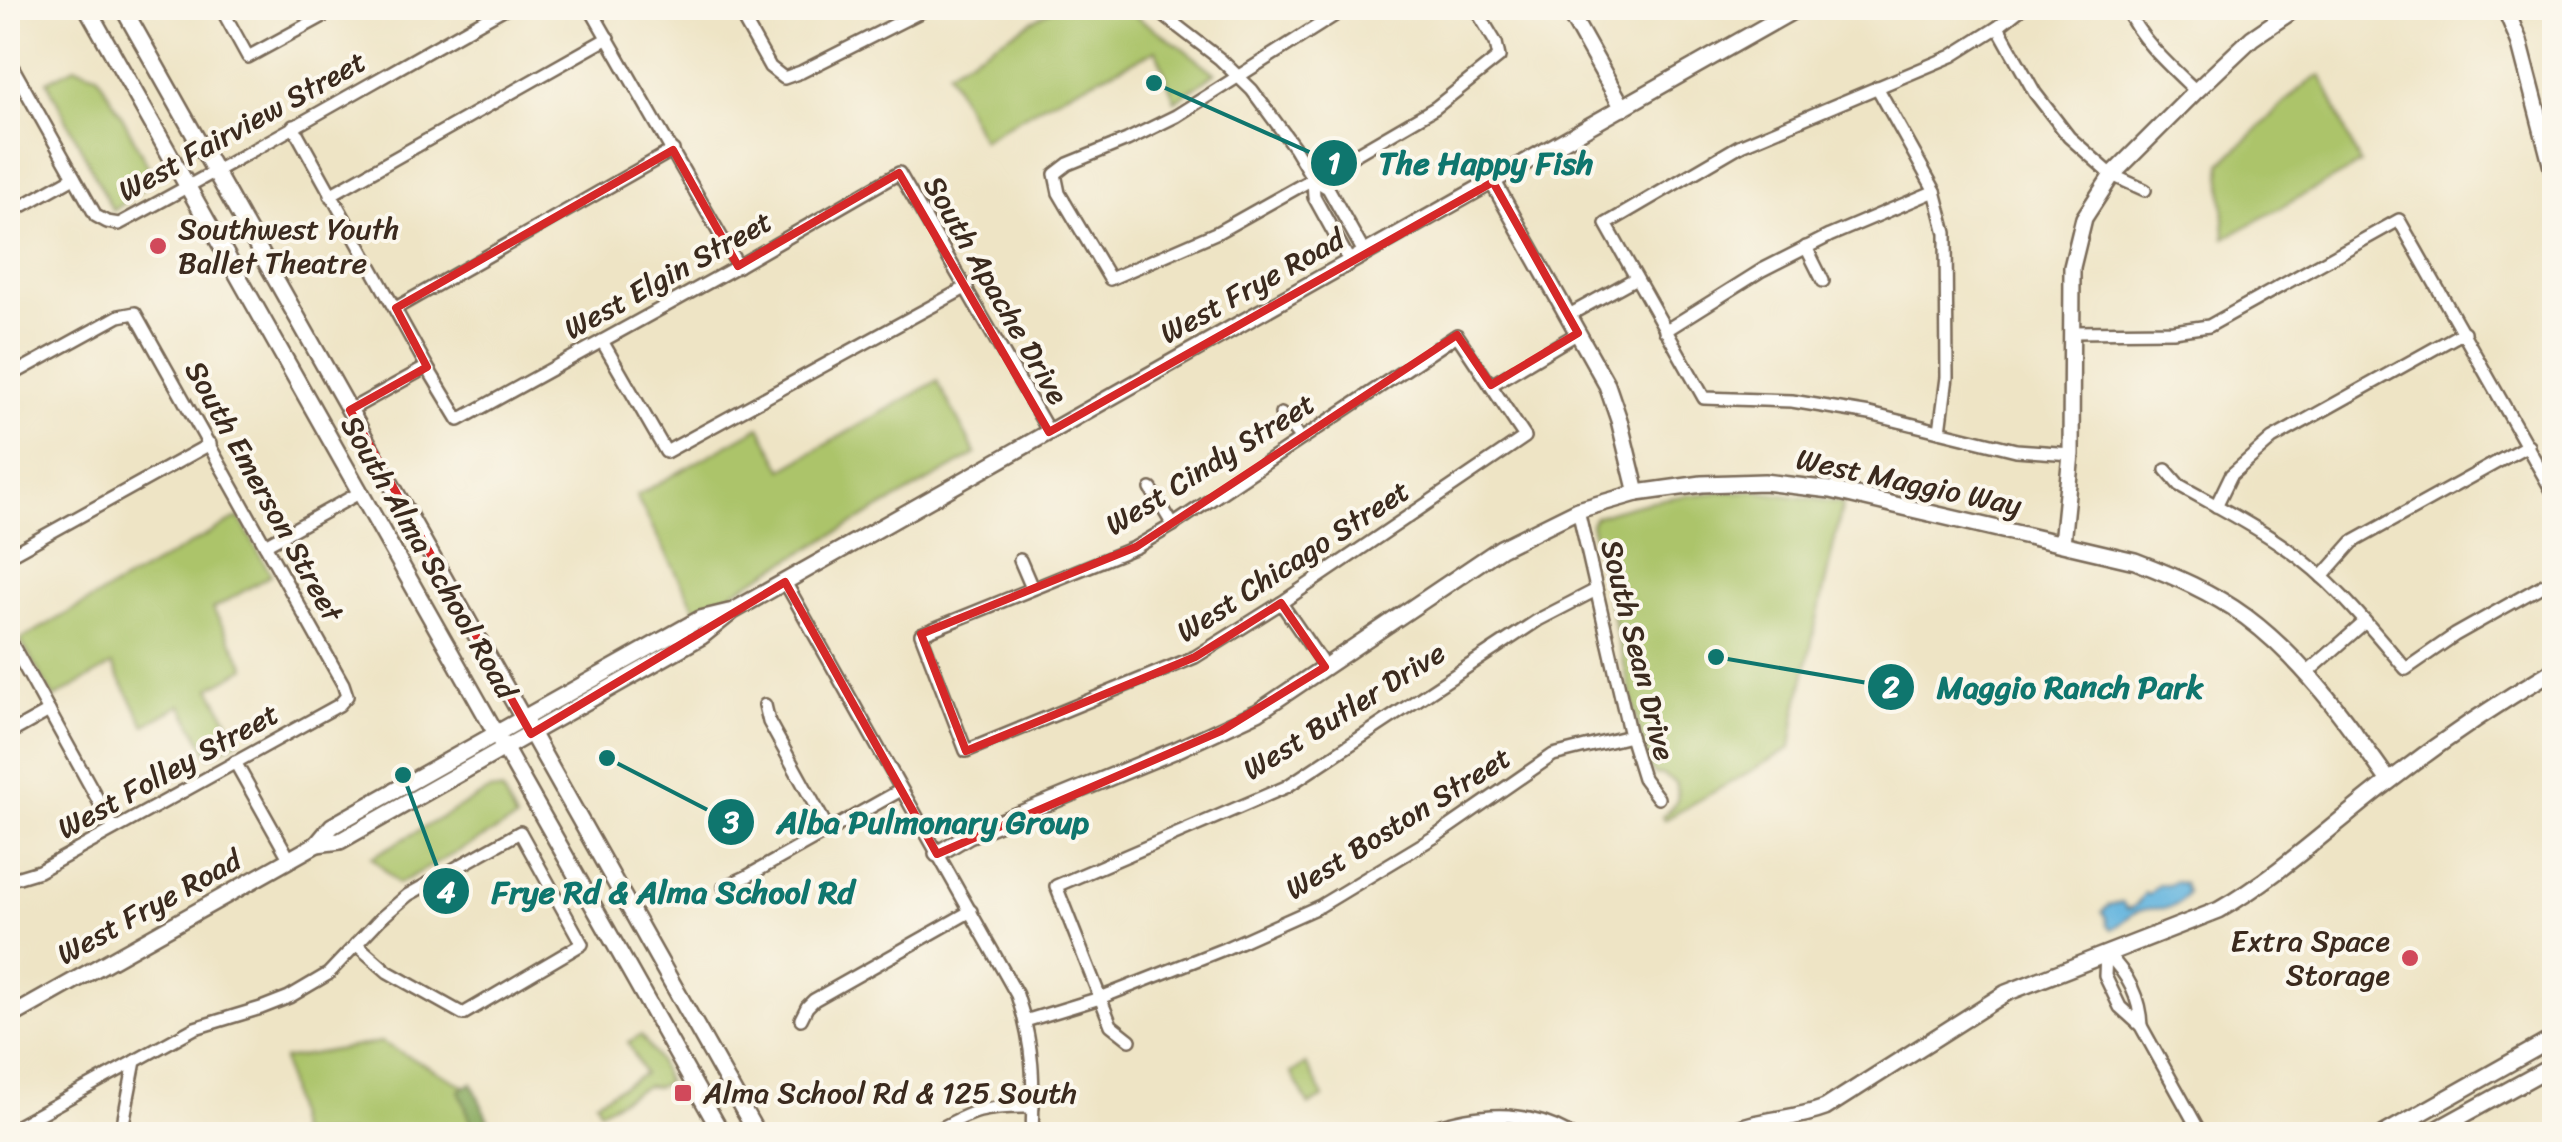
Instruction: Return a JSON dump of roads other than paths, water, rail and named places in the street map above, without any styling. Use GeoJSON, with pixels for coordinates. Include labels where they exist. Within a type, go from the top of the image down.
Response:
{"type":"FeatureCollection","features":[{"type":"Feature","properties":{"kind":"street","name":"South Alma School Road"},"geometry":{"type":"LineString","coordinates":[[87,8],[722,1134]]}},
{"type":"Feature","properties":{"kind":"street","name":"South Alma School Road"},"geometry":{"type":"LineString","coordinates":[[123,8],[756,1134]]}},
{"type":"Feature","properties":{"kind":"street"},"geometry":{"type":"LineString","coordinates":[[221,8],[248,58],[338,8]]}},
{"type":"Feature","properties":{"kind":"street","name":"West Fairview Street"},"geometry":{"type":"LineString","coordinates":[[74,177],[96,216],[119,224],[505,8]]}},
{"type":"Feature","properties":{"kind":"street"},"geometry":{"type":"LineString","coordinates":[[590,8],[738,266]]}},
{"type":"Feature","properties":{"kind":"street"},"geometry":{"type":"LineString","coordinates":[[737,8],[770,66],[784,78],[928,8]]}},
{"type":"Feature","properties":{"kind":"street"},"geometry":{"type":"LineString","coordinates":[[1154,8],[1220,59],[1272,114],[1313,179],[1314,197],[1358,258]]}},
{"type":"Feature","properties":{"kind":"street"},"geometry":{"type":"LineString","coordinates":[[1346,8],[1176,116],[1068,164],[1054,174],[1060,193],[1110,278],[1218,232],[1435,108],[1499,58],[1496,43],[1476,8]]}},
{"type":"Feature","properties":{"kind":"street"},"geometry":{"type":"LineString","coordinates":[[1567,8],[1623,108]]}},
{"type":"Feature","properties":{"kind":"street","name":"West Frye Road"},"geometry":{"type":"LineString","coordinates":[[8,1018],[318,844],[332,826],[702,636],[733,611],[1798,8]]}},
{"type":"Feature","properties":{"kind":"street"},"geometry":{"type":"LineString","coordinates":[[2022,8],[1952,56],[1741,145],[1606,224],[1704,398],[1792,401],[1870,414],[2016,450],[2072,454]]}},
{"type":"Feature","properties":{"kind":"street"},"geometry":{"type":"LineString","coordinates":[[2126,8],[2155,52],[2196,91]]}},
{"type":"Feature","properties":{"kind":"street"},"geometry":{"type":"LineString","coordinates":[[2062,543],[2072,454],[2072,266],[2084,218],[2112,175],[2196,91],[2252,38],[2296,8]]}},
{"type":"Feature","properties":{"kind":"street"},"geometry":{"type":"LineString","coordinates":[[2505,8],[2519,41],[2554,175]]}},
{"type":"Feature","properties":{"kind":"street"},"geometry":{"type":"LineString","coordinates":[[1998,27],[2035,93],[2069,137],[2112,175],[2145,190]]}},
{"type":"Feature","properties":{"kind":"street"},"geometry":{"type":"LineString","coordinates":[[330,195],[608,38]]}},
{"type":"Feature","properties":{"kind":"street"},"geometry":{"type":"LineString","coordinates":[[8,214],[74,177],[10,70]]}},
{"type":"Feature","properties":{"kind":"street"},"geometry":{"type":"LineString","coordinates":[[1877,87],[1935,192],[1946,232],[1947,378],[1940,431]]}},
{"type":"Feature","properties":{"kind":"street"},"geometry":{"type":"LineString","coordinates":[[294,126],[427,367],[350,410]]}},
{"type":"Feature","properties":{"kind":"street"},"geometry":{"type":"LineString","coordinates":[[396,308],[673,150]]}},
{"type":"Feature","properties":{"kind":"street","name":"West Elgin Street"},"geometry":{"type":"LineString","coordinates":[[427,367],[459,420],[899,173]]}},
{"type":"Feature","properties":{"kind":"street","name":"South Apache Drive"},"geometry":{"type":"LineString","coordinates":[[899,173],[1049,432]]}},
{"type":"Feature","properties":{"kind":"street"},"geometry":{"type":"LineString","coordinates":[[1493,182],[1607,385],[1637,492]]}},
{"type":"Feature","properties":{"kind":"street"},"geometry":{"type":"LineString","coordinates":[[1665,331],[1762,270],[1935,192]]}},
{"type":"Feature","properties":{"kind":"street"},"geometry":{"type":"LineString","coordinates":[[2072,332],[2173,331],[2209,326],[2399,220],[2554,494]]}},
{"type":"Feature","properties":{"kind":"street"},"geometry":{"type":"LineString","coordinates":[[1806,248],[1823,281]]}},
{"type":"Feature","properties":{"kind":"street"},"geometry":{"type":"LineString","coordinates":[[1570,315],[1636,278]]}},
{"type":"Feature","properties":{"kind":"street"},"geometry":{"type":"LineString","coordinates":[[602,340],[666,452],[967,287]]}},
{"type":"Feature","properties":{"kind":"street","name":"South Emerson Street"},"geometry":{"type":"LineString","coordinates":[[8,378],[118,316],[135,313],[347,696]]}},
{"type":"Feature","properties":{"kind":"street"},"geometry":{"type":"LineString","coordinates":[[2216,506],[2231,475],[2272,439],[2464,332]]}},
{"type":"Feature","properties":{"kind":"street"},"geometry":{"type":"LineString","coordinates":[[1491,385],[1578,333]]}},
{"type":"Feature","properties":{"kind":"street","name":"West Cindy Street"},"geometry":{"type":"LineString","coordinates":[[966,751],[921,634],[1136,546],[1457,336],[1491,385]]}},
{"type":"Feature","properties":{"kind":"street","name":"West Chicago Street"},"geometry":{"type":"LineString","coordinates":[[966,751],[1196,657],[1525,438],[1491,385]]}},
{"type":"Feature","properties":{"kind":"street"},"geometry":{"type":"LineString","coordinates":[[1281,414],[1300,438]]}},
{"type":"Feature","properties":{"kind":"street"},"geometry":{"type":"LineString","coordinates":[[8,556],[210,444]]}},
{"type":"Feature","properties":{"kind":"street"},"geometry":{"type":"LineString","coordinates":[[2322,577],[2353,542],[2528,445]]}},
{"type":"Feature","properties":{"kind":"street"},"geometry":{"type":"LineString","coordinates":[[2166,470],[2178,485],[2286,548],[2322,577],[2406,670],[2456,635],[2554,579]]}},
{"type":"Feature","properties":{"kind":"street","name":"West Maggio Way"},"geometry":{"type":"LineString","coordinates":[[937,854],[986,827],[1221,731],[1258,712],[1500,548],[1578,510],[1637,492],[1702,484],[1764,482],[1823,489],[2135,561],[2199,588],[2245,616],[2307,673],[2389,781]]}},
{"type":"Feature","properties":{"kind":"street"},"geometry":{"type":"LineString","coordinates":[[1151,489],[1173,525]]}},
{"type":"Feature","properties":{"kind":"street"},"geometry":{"type":"LineString","coordinates":[[265,545],[360,492]]}},
{"type":"Feature","properties":{"kind":"street","name":"South Sean Drive"},"geometry":{"type":"LineString","coordinates":[[1578,510],[1630,736],[1642,778],[1658,798]]}},
{"type":"Feature","properties":{"kind":"street"},"geometry":{"type":"LineString","coordinates":[[1020,560],[1032,588]]}},
{"type":"Feature","properties":{"kind":"street"},"geometry":{"type":"LineString","coordinates":[[784,582],[1017,995],[1026,1021],[1035,1082],[1032,1134]]}},
{"type":"Feature","properties":{"kind":"street","name":"West Butler Drive"},"geometry":{"type":"LineString","coordinates":[[1100,998],[1056,886],[1286,787],[1538,620],[1596,590]]}},
{"type":"Feature","properties":{"kind":"street"},"geometry":{"type":"LineString","coordinates":[[1281,603],[1325,667]]}},
{"type":"Feature","properties":{"kind":"street"},"geometry":{"type":"LineString","coordinates":[[2307,673],[2366,622]]}},
{"type":"Feature","properties":{"kind":"street"},"geometry":{"type":"LineString","coordinates":[[8,637],[114,829]]}},
{"type":"Feature","properties":{"kind":"street"},"geometry":{"type":"LineString","coordinates":[[1726,1134],[1756,1122],[1802,1117],[1825,1108],[2006,994],[2234,901],[2389,781],[2493,706],[2554,670]]}},
{"type":"Feature","properties":{"kind":"street","name":"West Folley Street"},"geometry":{"type":"LineString","coordinates":[[8,878],[39,871],[339,705],[347,696]]}},
{"type":"Feature","properties":{"kind":"street"},"geometry":{"type":"LineString","coordinates":[[765,706],[769,722],[829,831]]}},
{"type":"Feature","properties":{"kind":"street"},"geometry":{"type":"LineString","coordinates":[[8,734],[48,711]]}},
{"type":"Feature","properties":{"kind":"street","name":"West Boston Street"},"geometry":{"type":"LineString","coordinates":[[1026,1021],[1100,998],[1320,906],[1436,836],[1554,755],[1630,736]]}},
{"type":"Feature","properties":{"kind":"street"},"geometry":{"type":"LineString","coordinates":[[235,762],[290,860]]}},
{"type":"Feature","properties":{"kind":"street"},"geometry":{"type":"LineString","coordinates":[[724,887],[901,790]]}},
{"type":"Feature","properties":{"kind":"street"},"geometry":{"type":"LineString","coordinates":[[8,1132],[195,1028],[289,997],[328,974],[356,944],[408,895],[520,832],[582,944],[463,1014],[388,972],[356,944]]}},
{"type":"Feature","properties":{"kind":"street"},"geometry":{"type":"LineString","coordinates":[[801,1019],[814,1000],[971,911]]}},
{"type":"Feature","properties":{"kind":"street"},"geometry":{"type":"LineString","coordinates":[[2106,953],[2124,970],[2140,1007],[2141,1026]]}},
{"type":"Feature","properties":{"kind":"street"},"geometry":{"type":"LineString","coordinates":[[2106,953],[2105,976],[2120,1007],[2141,1026],[2202,1134]]}},
{"type":"Feature","properties":{"kind":"street"},"geometry":{"type":"LineString","coordinates":[[1100,998],[1112,1025],[1130,1040]]}},
{"type":"Feature","properties":{"kind":"street"},"geometry":{"type":"LineString","coordinates":[[2384,1134],[2554,1038]]}},
{"type":"Feature","properties":{"kind":"street"},"geometry":{"type":"LineString","coordinates":[[121,1134],[135,1061]]}},
{"type":"Feature","properties":{"kind":"street"},"geometry":{"type":"LineString","coordinates":[[2430,1134],[2554,1064]]}},
{"type":"Feature","properties":{"kind":"street"},"geometry":{"type":"LineString","coordinates":[[930,1134],[976,1110],[1034,1107]]}},
{"type":"Feature","properties":{"kind":"street"},"geometry":{"type":"LineString","coordinates":[[1413,1134],[1473,1116],[1500,1115],[1537,1120],[1569,1134]]}},
{"type":"Feature","properties":{"kind":"water"},"geometry":{"type":"Polygon","coordinates":[[[2183,883],[2187,893],[2175,905],[2141,910],[2112,929],[2107,925],[2102,912],[2109,905],[2122,902],[2127,909],[2131,908],[2158,885],[2183,883]]]}},
{"type":"Feature","properties":{"kind":"place","name":"The Happy Fish"},"geometry":{"type":"Point","coordinates":[1154,83]}},
{"type":"Feature","properties":{"kind":"place","name":"Southwest Youth Ballet Theatre"},"geometry":{"type":"Point","coordinates":[158,246]}},
{"type":"Feature","properties":{"kind":"place","name":"Maggio Ranch Park"},"geometry":{"type":"Point","coordinates":[1716,657]}},
{"type":"Feature","properties":{"kind":"place","name":"Alba Pulmonary Group"},"geometry":{"type":"Point","coordinates":[607,758]}},
{"type":"Feature","properties":{"kind":"place","name":"Frye Rd & Alma School Rd"},"geometry":{"type":"Point","coordinates":[403,775]}},
{"type":"Feature","properties":{"kind":"place","name":"Extra Space Storage"},"geometry":{"type":"Point","coordinates":[2410,958]}},
{"type":"Feature","properties":{"kind":"place","name":"Alma School Rd & 125 South"},"geometry":{"type":"Point","coordinates":[683,1093]}}]}
